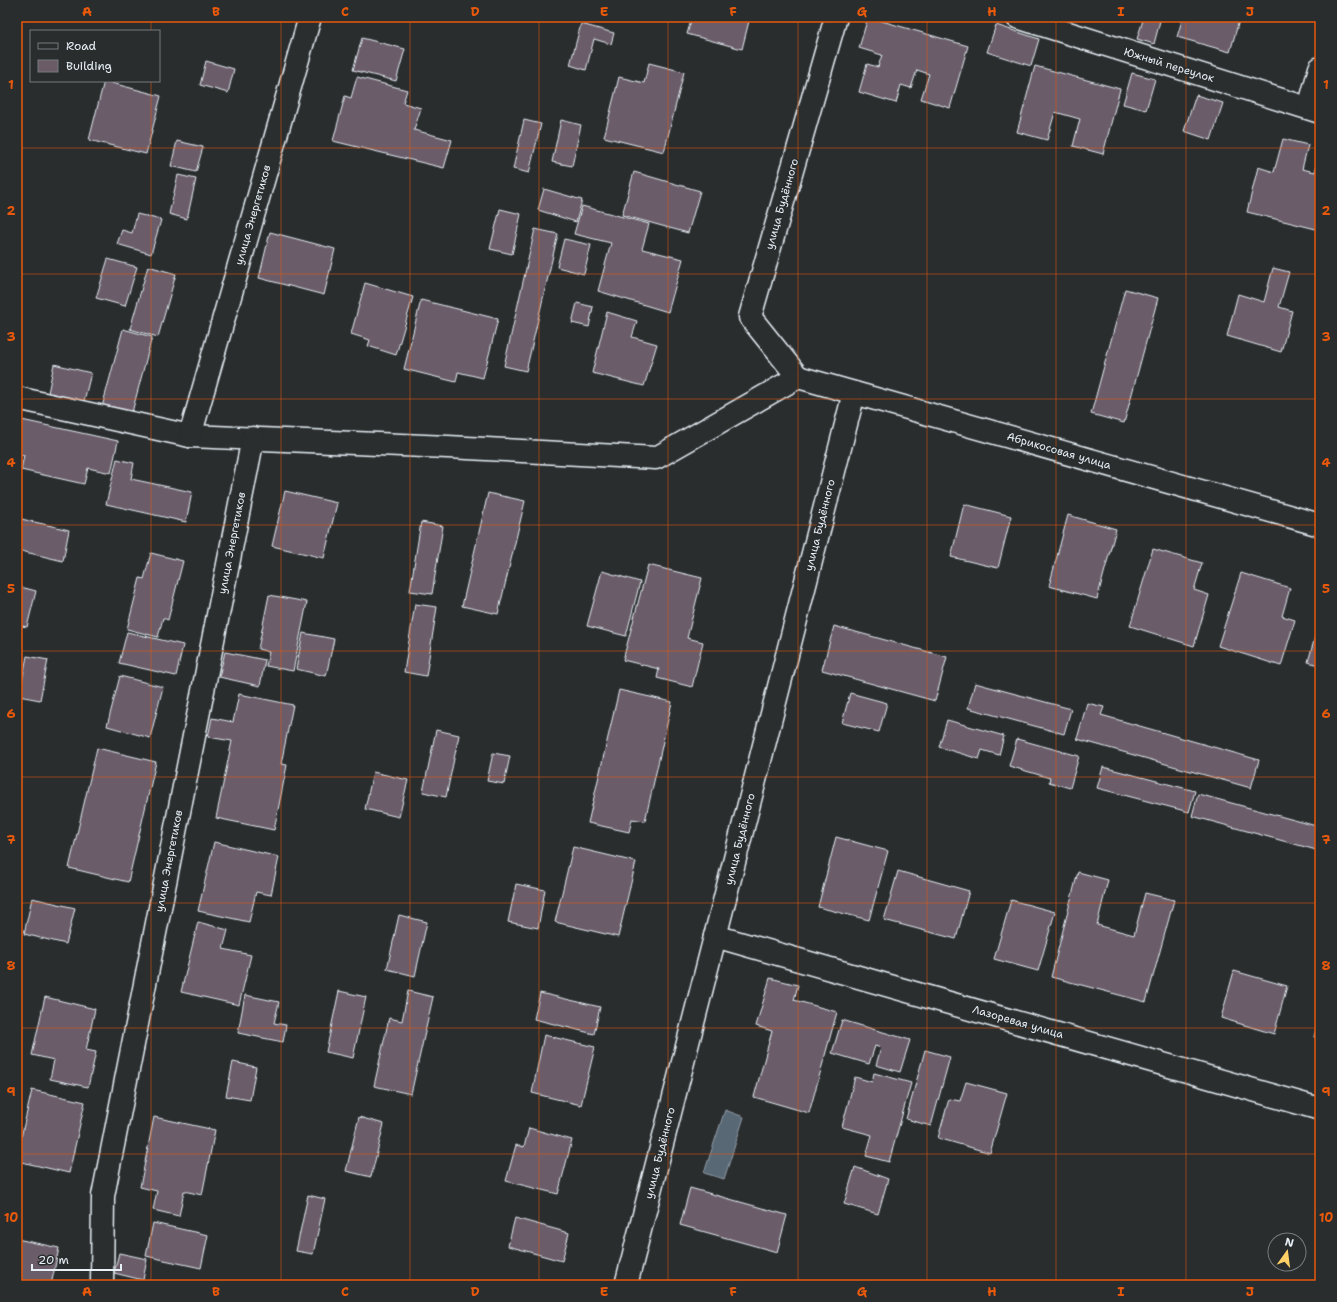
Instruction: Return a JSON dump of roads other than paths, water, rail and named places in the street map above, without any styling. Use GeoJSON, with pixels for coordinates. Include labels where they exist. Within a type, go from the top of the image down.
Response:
{"type":"FeatureCollection","features":[{"type":"Feature","properties":{"kind":"street","name":"улица Энергетиков"},"geometry":{"type":"LineString","coordinates":[[190,436],[310,17]]}},
{"type":"Feature","properties":{"kind":"street","name":"улица Будённого"},"geometry":{"type":"LineString","coordinates":[[798,377],[750,317],[836,17]]}},
{"type":"Feature","properties":{"kind":"street","name":"Южный переулок"},"geometry":{"type":"LineString","coordinates":[[1017,17],[1069,25],[1315,110]]}},
{"type":"Feature","properties":{"kind":"street"},"geometry":{"type":"LineString","coordinates":[[1315,110],[1320,68]]}},
{"type":"Feature","properties":{"kind":"street"},"geometry":{"type":"LineString","coordinates":[[17,398],[190,436],[656,458],[798,377]]}},
{"type":"Feature","properties":{"kind":"street","name":"Абрикосовая улица"},"geometry":{"type":"LineString","coordinates":[[798,377],[1320,525]]}},
{"type":"Feature","properties":{"kind":"street","name":"улица Будённого"},"geometry":{"type":"LineString","coordinates":[[626,1285],[854,393]]}},
{"type":"Feature","properties":{"kind":"street","name":"улица Энергетиков"},"geometry":{"type":"LineString","coordinates":[[102,1285],[103,1196],[253,438]]}},
{"type":"Feature","properties":{"kind":"street","name":"Лазоревая улица"},"geometry":{"type":"LineString","coordinates":[[715,936],[1320,1109]]}},
{"type":"Feature","properties":{"kind":"water"},"geometry":{"type":"Polygon","coordinates":[[[725,1110],[744,1117],[724,1179],[704,1173],[725,1110]]]}}]}
